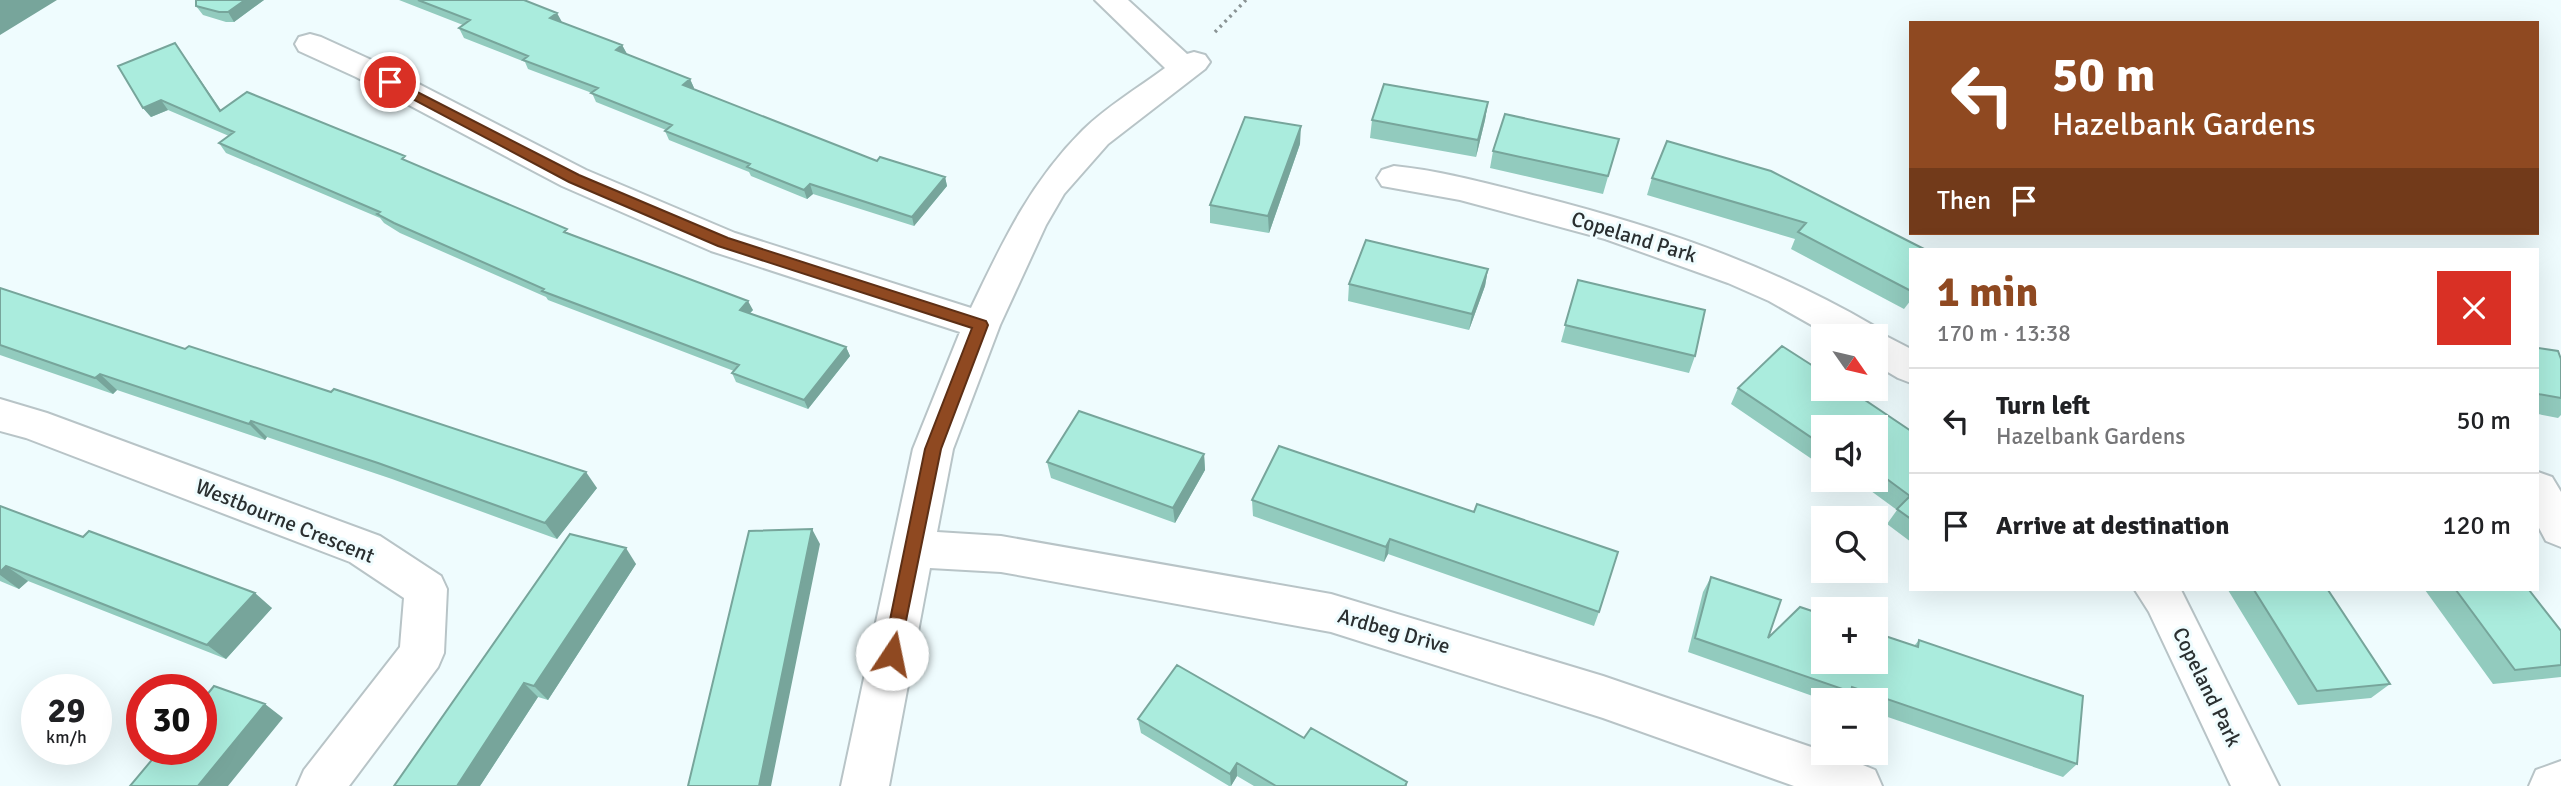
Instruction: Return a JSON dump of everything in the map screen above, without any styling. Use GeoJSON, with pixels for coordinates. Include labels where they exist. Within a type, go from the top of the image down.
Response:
{"type":"FeatureCollection","features":[{"type":"Feature","properties":{"kind":"street"},"geometry":{"type":"LineString","coordinates":[[865,786],[933,449],[981,325],[1029,223],[1052,186],[1096,136],[1188,65],[1110,0]]}},
{"type":"Feature","properties":{"kind":"street"},"geometry":{"type":"LineString","coordinates":[[310,44],[574,178],[723,242],[981,325]]}},
{"type":"Feature","properties":{"kind":"street","name":"Copeland Park"},"geometry":{"type":"LineString","coordinates":[[1394,178],[1426,180],[1589,221],[1679,248],[1813,306],[1842,324]]}},
{"type":"Feature","properties":{"kind":"street"},"geometry":{"type":"LineString","coordinates":[[1888,354],[1909,367]]}},
{"type":"Feature","properties":{"kind":"street","name":"Westbourne Crescent"},"geometry":{"type":"LineString","coordinates":[[0,415],[33,424],[365,549],[426,589],[422,653],[321,786]]}},
{"type":"Feature","properties":{"kind":"street"},"geometry":{"type":"LineString","coordinates":[[2539,491],[2561,529]]}},
{"type":"Feature","properties":{"kind":"street","name":"Ardbeg Drive"},"geometry":{"type":"LineString","coordinates":[[913,549],[1001,554],[1331,613],[1603,697],[1858,786]]}},
{"type":"Feature","properties":{"kind":"street","name":"Copeland Park"},"geometry":{"type":"LineString","coordinates":[[2157,591],[2164,598],[2255,786]]}},
{"type":"Feature","properties":{"kind":"street"},"geometry":{"type":"LineString","coordinates":[[2553,786],[2561,784]]}},
{"type":"Feature","properties":{"kind":"path"},"geometry":{"type":"LineString","coordinates":[[1188,65],[1205,41],[1246,0]]}},
{"type":"Feature","properties":{"kind":"building"},"geometry":{"type":"Polygon","coordinates":[[[196,0],[245,0],[228,12],[219,12],[196,6],[196,0]]]}},
{"type":"Feature","properties":{"kind":"building"},"geometry":{"type":"Polygon","coordinates":[[[418,0],[524,0],[557,13],[550,18],[622,45],[616,50],[690,79],[683,85],[877,161],[880,157],[945,177],[912,217],[810,184],[804,190],[747,167],[750,164],[665,131],[672,125],[591,93],[598,88],[523,60],[528,56],[459,28],[470,20],[418,0]]]}},
{"type":"Feature","properties":{"kind":"building"},"geometry":{"type":"Polygon","coordinates":[[[175,43],[220,111],[247,92],[405,156],[402,159],[567,229],[564,232],[748,301],[740,310],[846,347],[804,400],[732,373],[739,365],[542,291],[544,289],[394,223],[377,214],[380,212],[219,143],[234,132],[161,100],[143,108],[118,66],[175,43]]]}},
{"type":"Feature","properties":{"kind":"building"},"geometry":{"type":"Polygon","coordinates":[[[1384,84],[1488,102],[1478,140],[1372,120],[1384,84]]]}},
{"type":"Feature","properties":{"kind":"building"},"geometry":{"type":"Polygon","coordinates":[[[1505,114],[1619,139],[1608,176],[1493,151],[1505,114]]]}},
{"type":"Feature","properties":{"kind":"building"},"geometry":{"type":"Polygon","coordinates":[[[1245,117],[1301,126],[1268,216],[1210,205],[1245,117]]]}},
{"type":"Feature","properties":{"kind":"building"},"geometry":{"type":"Polygon","coordinates":[[[1667,141],[1771,171],[1922,248],[1909,248],[1909,290],[1798,232],[1806,223],[1652,178],[1667,141]]]}},
{"type":"Feature","properties":{"kind":"building"},"geometry":{"type":"Polygon","coordinates":[[[1366,240],[1488,269],[1472,314],[1349,284],[1366,240]]]}},
{"type":"Feature","properties":{"kind":"building"},"geometry":{"type":"Polygon","coordinates":[[[1578,280],[1705,310],[1695,356],[1565,325],[1578,280]]]}},
{"type":"Feature","properties":{"kind":"building"},"geometry":{"type":"Polygon","coordinates":[[[0,288],[185,349],[189,346],[331,392],[334,389],[586,472],[545,523],[251,421],[249,424],[100,374],[95,378],[0,345],[0,288]]]}},
{"type":"Feature","properties":{"kind":"building"},"geometry":{"type":"Polygon","coordinates":[[[1782,346],[1811,365],[1811,401],[1866,401],[1887,415],[1811,415],[1811,437],[1738,388],[1782,346]]]}},
{"type":"Feature","properties":{"kind":"building"},"geometry":{"type":"Polygon","coordinates":[[[2539,348],[2558,351],[2561,359],[2561,398],[2539,394],[2539,348]]]}},
{"type":"Feature","properties":{"kind":"building"},"geometry":{"type":"Polygon","coordinates":[[[1079,411],[1204,454],[1173,508],[1047,462],[1079,411]]]}},
{"type":"Feature","properties":{"kind":"building"},"geometry":{"type":"Polygon","coordinates":[[[1888,416],[1909,430],[1909,495],[1888,480],[1888,416]]]}},
{"type":"Feature","properties":{"kind":"building"},"geometry":{"type":"Polygon","coordinates":[[[1279,446],[1474,512],[1477,504],[1618,552],[1599,612],[1390,539],[1386,547],[1252,500],[1279,446]]]}},
{"type":"Feature","properties":{"kind":"building"},"geometry":{"type":"Polygon","coordinates":[[[1909,497],[1909,518],[1897,509],[1909,497]]]}},
{"type":"Feature","properties":{"kind":"building"},"geometry":{"type":"Polygon","coordinates":[[[0,506],[83,537],[89,531],[255,593],[207,645],[6,566],[0,572],[0,506]]]}},
{"type":"Feature","properties":{"kind":"building"},"geometry":{"type":"Polygon","coordinates":[[[812,529],[759,786],[688,786],[749,531],[812,529]]]}},
{"type":"Feature","properties":{"kind":"building"},"geometry":{"type":"Polygon","coordinates":[[[570,534],[626,548],[534,686],[524,683],[457,786],[394,786],[570,534]]]}},
{"type":"Feature","properties":{"kind":"building"},"geometry":{"type":"Polygon","coordinates":[[[1711,577],[1781,600],[1768,638],[1800,607],[1811,611],[1811,674],[1888,674],[1888,637],[1918,647],[1919,640],[2083,696],[2077,764],[1888,699],[1888,688],[1839,688],[1695,638],[1711,577]]]}},
{"type":"Feature","properties":{"kind":"building"},"geometry":{"type":"Polygon","coordinates":[[[2255,591],[2329,591],[2390,684],[2317,691],[2255,591]]]}},
{"type":"Feature","properties":{"kind":"building"},"geometry":{"type":"Polygon","coordinates":[[[2457,591],[2530,591],[2561,631],[2561,665],[2515,670],[2457,591]]]}},
{"type":"Feature","properties":{"kind":"building"},"geometry":{"type":"Polygon","coordinates":[[[1177,665],[1304,738],[1311,728],[1407,782],[1405,786],[1276,786],[1237,763],[1230,774],[1138,719],[1177,665]]]}},
{"type":"Feature","properties":{"kind":"building"},"geometry":{"type":"Polygon","coordinates":[[[217,687],[265,704],[217,763],[217,687]]]}},
{"type":"Feature","properties":{"kind":"building"},"geometry":{"type":"Polygon","coordinates":[[[148,765],[215,765],[198,786],[130,786],[148,765]]]}},
{"type":"Feature","properties":{"kind":"route"},"geometry":{"type":"LineString","coordinates":[[390,82],[574,178],[723,242],[981,325],[933,449],[892,654]]}}]}
